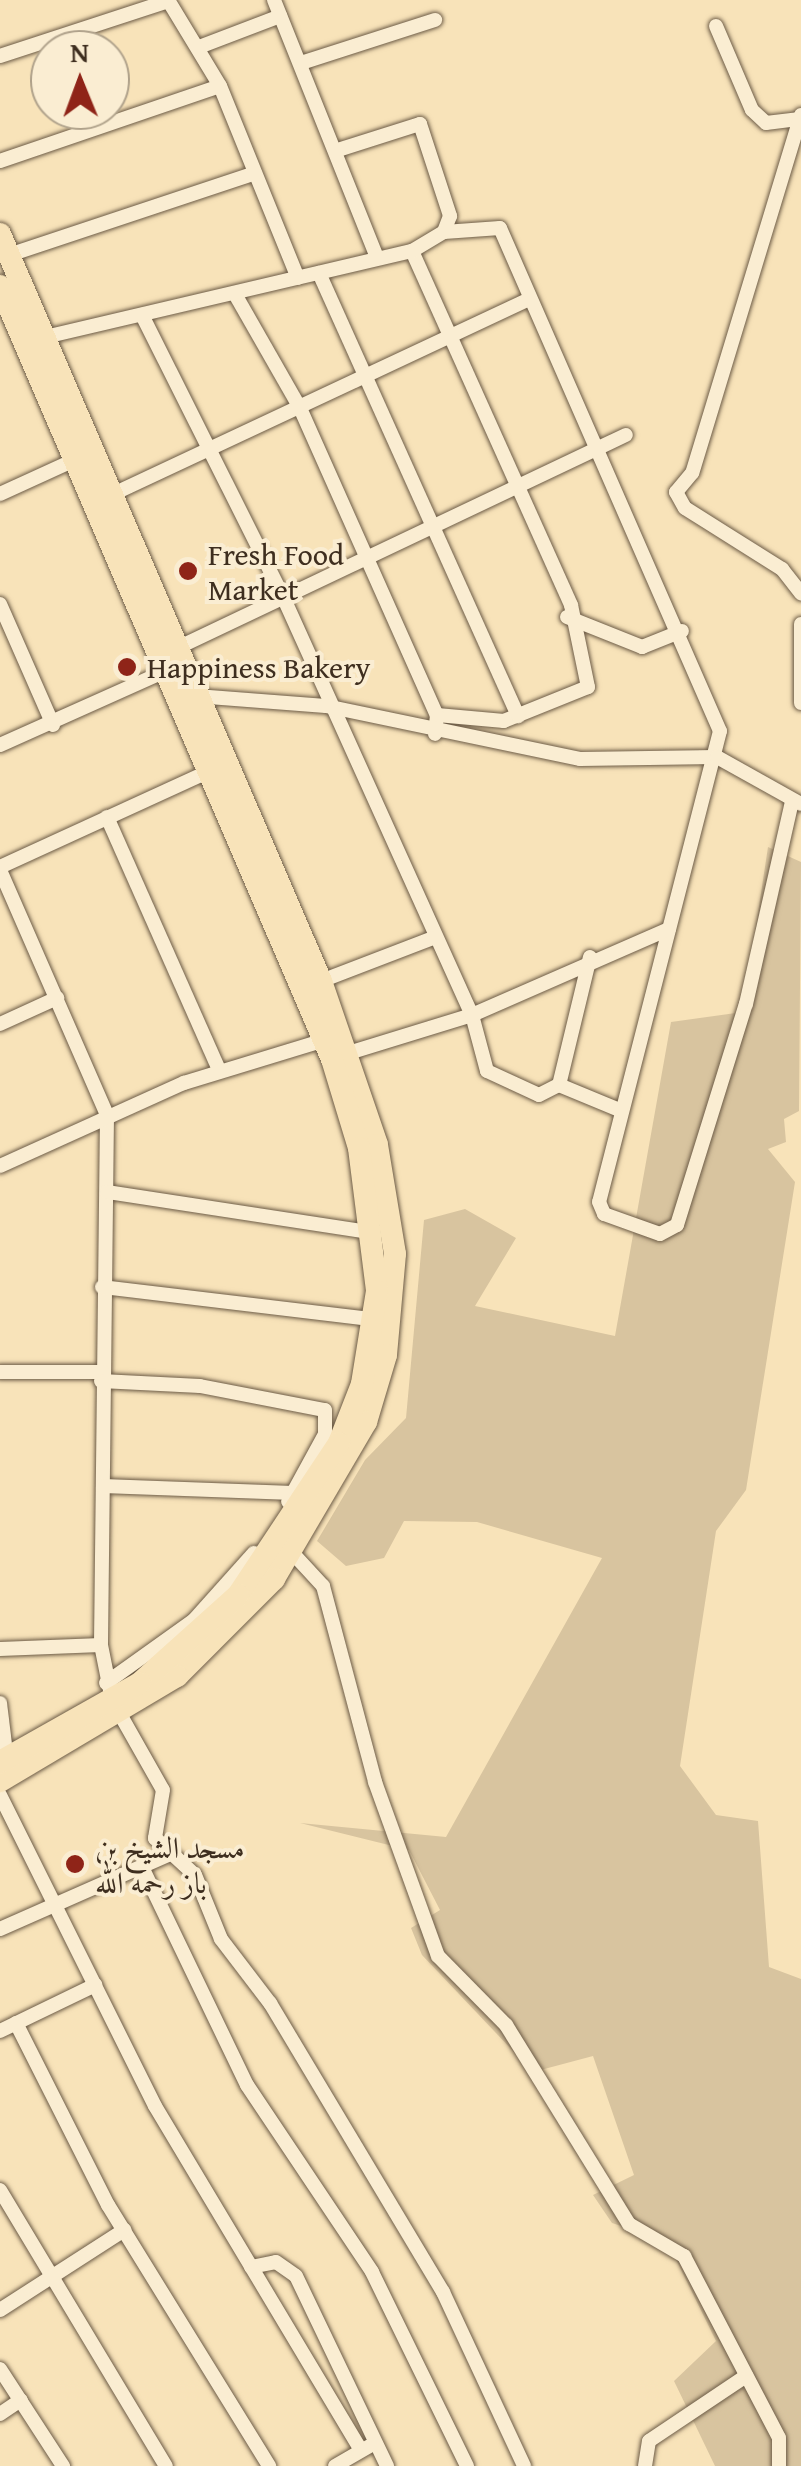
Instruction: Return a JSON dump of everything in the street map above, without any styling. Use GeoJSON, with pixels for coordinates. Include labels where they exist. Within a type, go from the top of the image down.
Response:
{"type":"FeatureCollection","features":[{"type":"Feature","properties":{"kind":"main road"},"geometry":{"type":"LineString","coordinates":[[4,245],[45,338],[83,455],[111,495],[168,658]]}},
{"type":"Feature","properties":{"kind":"main road"},"geometry":{"type":"LineString","coordinates":[[0,286],[83,455],[168,658],[321,981],[375,1233],[383,1320]]}},
{"type":"Feature","properties":{"kind":"main road"},"geometry":{"type":"LineString","coordinates":[[3,1775],[192,1642],[286,1546],[308,1498],[358,1419],[383,1320],[387,1188],[335,1051],[210,771],[188,696]]}},
{"type":"Feature","properties":{"kind":"street"},"geometry":{"type":"LineString","coordinates":[[0,56],[168,0],[220,86],[298,278]]}},
{"type":"Feature","properties":{"kind":"street"},"geometry":{"type":"LineString","coordinates":[[274,0],[340,149],[378,257]]}},
{"type":"Feature","properties":{"kind":"street"},"geometry":{"type":"LineString","coordinates":[[199,47],[280,16]]}},
{"type":"Feature","properties":{"kind":"street"},"geometry":{"type":"LineString","coordinates":[[301,62],[435,20]]}},
{"type":"Feature","properties":{"kind":"street"},"geometry":{"type":"LineString","coordinates":[[716,26],[752,110],[766,123],[800,117],[692,473],[676,492],[685,508],[782,569],[801,593]]}},
{"type":"Feature","properties":{"kind":"street"},"geometry":{"type":"LineString","coordinates":[[0,161],[220,86]]}},
{"type":"Feature","properties":{"kind":"street"},"geometry":{"type":"LineString","coordinates":[[340,149],[420,124],[450,216],[444,232]]}},
{"type":"Feature","properties":{"kind":"street"},"geometry":{"type":"LineString","coordinates":[[4,245],[255,173]]}},
{"type":"Feature","properties":{"kind":"street"},"geometry":{"type":"LineString","coordinates":[[45,338],[412,250],[444,232],[496,224],[682,631],[720,731],[717,757],[669,929],[600,1210],[670,1232],[693,1190],[746,1004],[796,803],[717,757],[600,761],[436,734],[326,706],[188,696]]}},
{"type":"Feature","properties":{"kind":"street"},"geometry":{"type":"LineString","coordinates":[[412,250],[521,486],[571,605],[567,617],[588,686],[518,716],[437,715]]}},
{"type":"Feature","properties":{"kind":"street"},"geometry":{"type":"LineString","coordinates":[[319,273],[518,716]]}},
{"type":"Feature","properties":{"kind":"street"},"geometry":{"type":"LineString","coordinates":[[236,294],[300,408],[437,715],[436,734]]}},
{"type":"Feature","properties":{"kind":"street"},"geometry":{"type":"LineString","coordinates":[[111,495],[529,299]]}},
{"type":"Feature","properties":{"kind":"street"},"geometry":{"type":"LineString","coordinates":[[142,315],[214,450],[286,601],[326,706],[472,1015],[487,1072],[506,1088],[539,1094],[559,1086],[622,1111]]}},
{"type":"Feature","properties":{"kind":"street"},"geometry":{"type":"LineString","coordinates":[[0,745],[53,725],[168,658],[626,435]]}},
{"type":"Feature","properties":{"kind":"street"},"geometry":{"type":"LineString","coordinates":[[0,494],[83,455]]}},
{"type":"Feature","properties":{"kind":"street"},"geometry":{"type":"LineString","coordinates":[[0,604],[53,725]]}},
{"type":"Feature","properties":{"kind":"street"},"geometry":{"type":"LineString","coordinates":[[567,617],[642,647],[682,631]]}},
{"type":"Feature","properties":{"kind":"street"},"geometry":{"type":"LineString","coordinates":[[801,624],[801,703]]}},
{"type":"Feature","properties":{"kind":"street"},"geometry":{"type":"LineString","coordinates":[[210,771],[0,868],[107,1116],[108,1192],[102,1288],[101,1645],[112,1699],[163,1790],[155,1838],[168,1855],[195,1875],[221,1939],[270,2003],[443,2292],[524,2466]]}},
{"type":"Feature","properties":{"kind":"street"},"geometry":{"type":"LineString","coordinates":[[108,817],[219,1070]]}},
{"type":"Feature","properties":{"kind":"street"},"geometry":{"type":"LineString","coordinates":[[0,1166],[219,1070],[335,1051],[472,1015],[590,957],[669,929]]}},
{"type":"Feature","properties":{"kind":"street"},"geometry":{"type":"LineString","coordinates":[[321,981],[433,938]]}},
{"type":"Feature","properties":{"kind":"street"},"geometry":{"type":"LineString","coordinates":[[559,1086],[590,957]]}},
{"type":"Feature","properties":{"kind":"street"},"geometry":{"type":"LineString","coordinates":[[0,1024],[57,998]]}},
{"type":"Feature","properties":{"kind":"street"},"geometry":{"type":"LineString","coordinates":[[108,1192],[375,1233]]}},
{"type":"Feature","properties":{"kind":"street"},"geometry":{"type":"LineString","coordinates":[[102,1288],[383,1320]]}},
{"type":"Feature","properties":{"kind":"street"},"geometry":{"type":"LineString","coordinates":[[0,1372],[102,1376],[200,1386],[326,1410],[308,1498],[214,1599],[112,1699]]}},
{"type":"Feature","properties":{"kind":"street"},"geometry":{"type":"LineString","coordinates":[[103,1486],[308,1498]]}},
{"type":"Feature","properties":{"kind":"street"},"geometry":{"type":"LineString","coordinates":[[286,1546],[323,1586],[375,1782],[438,1956],[506,2025],[628,2224],[684,2256],[780,2438],[778,2466]]}},
{"type":"Feature","properties":{"kind":"street"},"geometry":{"type":"LineString","coordinates":[[0,1649],[101,1645]]}},
{"type":"Feature","properties":{"kind":"street"},"geometry":{"type":"LineString","coordinates":[[0,1703],[3,1775],[56,1907],[94,1985],[250,2267],[367,2447],[387,2466]]}},
{"type":"Feature","properties":{"kind":"street"},"geometry":{"type":"LineString","coordinates":[[0,1930],[168,1855]]}},
{"type":"Feature","properties":{"kind":"street"},"geometry":{"type":"LineString","coordinates":[[142,1866],[247,2085],[372,2272],[466,2466]]}},
{"type":"Feature","properties":{"kind":"street"},"geometry":{"type":"LineString","coordinates":[[0,2032],[94,1985]]}},
{"type":"Feature","properties":{"kind":"street"},"geometry":{"type":"LineString","coordinates":[[16,2023],[124,2230],[269,2466]]}},
{"type":"Feature","properties":{"kind":"street"},"geometry":{"type":"LineString","coordinates":[[0,2190],[166,2466]]}},
{"type":"Feature","properties":{"kind":"street"},"geometry":{"type":"LineString","coordinates":[[0,2310],[48,2275],[124,2230]]}},
{"type":"Feature","properties":{"kind":"street"},"geometry":{"type":"LineString","coordinates":[[250,2267],[276,2262],[296,2276],[367,2447]]}},
{"type":"Feature","properties":{"kind":"street"},"geometry":{"type":"LineString","coordinates":[[0,2369],[63,2466]]}},
{"type":"Feature","properties":{"kind":"street"},"geometry":{"type":"LineString","coordinates":[[645,2466],[648,2441],[746,2376]]}},
{"type":"Feature","properties":{"kind":"street"},"geometry":{"type":"LineString","coordinates":[[0,2414],[21,2400]]}},
{"type":"Feature","properties":{"kind":"street"},"geometry":{"type":"LineString","coordinates":[[335,2466],[367,2447]]}},
{"type":"Feature","properties":{"kind":"shaded area"},"geometry":{"type":"Polygon","coordinates":[[[768,847],[801,862],[799,1111],[784,1119],[786,1142],[768,1149],[795,1182],[746,1490],[716,1531],[680,1766],[716,1815],[758,1821],[769,1967],[801,1979],[801,2466],[715,2466],[674,2381],[716,2341],[667,2241],[612,2223],[593,2195],[634,2175],[593,2056],[533,2072],[422,1955],[411,1928],[440,1910],[409,1850],[300,1823],[446,1837],[602,1558],[477,1522],[404,1521],[384,1558],[346,1566],[317,1541],[365,1460],[406,1418],[424,1220],[465,1209],[516,1238],[475,1306],[615,1336],[671,1022],[743,1012],[768,847]]]}},
{"type":"Feature","properties":{"kind":"place","name":"Fresh Food Market"},"geometry":{"type":"Point","coordinates":[188,571]}},
{"type":"Feature","properties":{"kind":"place","name":"Happiness Bakery"},"geometry":{"type":"Point","coordinates":[127,667]}},
{"type":"Feature","properties":{"kind":"place","name":"مسجد الشيخ بن باز رحمه الله"},"geometry":{"type":"Point","coordinates":[75,1864]}}]}
